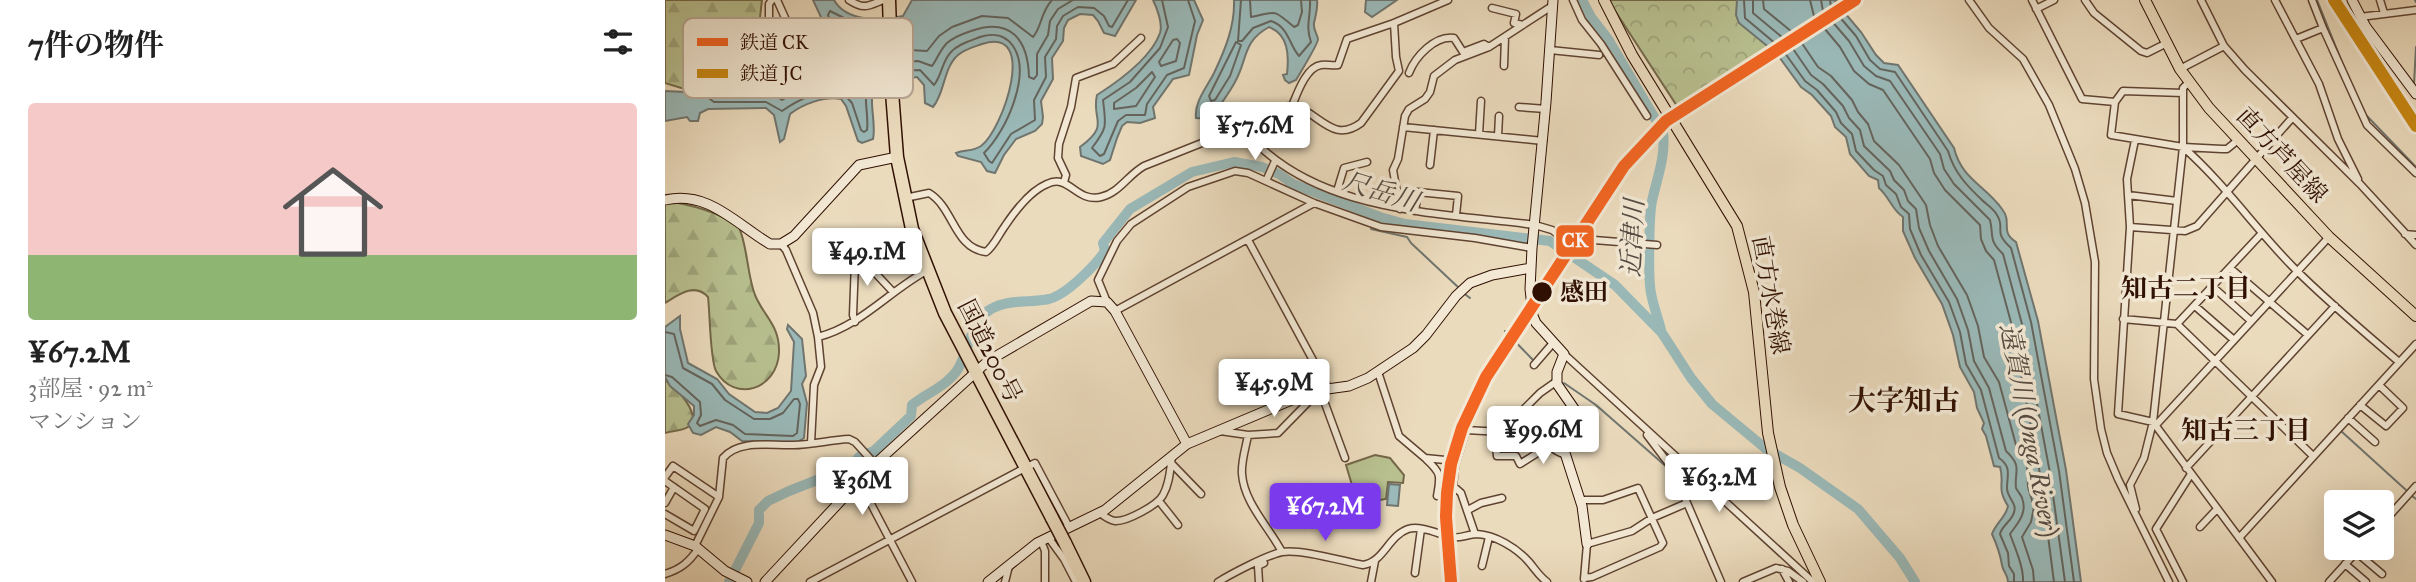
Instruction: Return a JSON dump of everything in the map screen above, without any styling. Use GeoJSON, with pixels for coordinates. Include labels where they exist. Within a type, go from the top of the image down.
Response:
{"type":"FeatureCollection","features":[{"type":"Feature","properties":{"kind":"highway","name":"国道200号"},"geometry":{"type":"LineString","coordinates":[[892,98],[897,157],[912,229],[945,313],[1084,582]]}},
{"type":"Feature","properties":{"kind":"main road","name":"直方水巻線"},"geometry":{"type":"LineString","coordinates":[[1604,0],[1632,55],[1737,226],[1749,266],[1758,317],[1768,433],[1780,487],[1793,525],[1820,582]]}},
{"type":"Feature","properties":{"kind":"main road","name":"直方芦屋線"},"geometry":{"type":"LineString","coordinates":[[2145,0],[2188,83],[2329,237],[2416,316]]}},
{"type":"Feature","properties":{"kind":"street"},"geometry":{"type":"LineString","coordinates":[[770,18],[769,4],[774,0],[785,18]]}},
{"type":"Feature","properties":{"kind":"street"},"geometry":{"type":"LineString","coordinates":[[849,0],[864,8],[887,1]]}},
{"type":"Feature","properties":{"kind":"street"},"geometry":{"type":"LineString","coordinates":[[1394,23],[1399,71],[1353,130],[1339,130],[1319,122],[1309,113],[1292,110],[1300,85],[1318,65],[1338,65],[1347,39],[1448,0]]}},
{"type":"Feature","properties":{"kind":"street"},"geometry":{"type":"LineString","coordinates":[[1573,0],[1582,20],[1601,44],[1647,116]]}},
{"type":"Feature","properties":{"kind":"street"},"geometry":{"type":"LineString","coordinates":[[1969,0],[1989,28],[2023,60],[2049,105],[2075,169],[2085,203],[2095,262],[2095,403],[2107,453],[2169,582]]}},
{"type":"Feature","properties":{"kind":"street"},"geometry":{"type":"LineString","coordinates":[[2032,0],[2082,99],[2115,102]]}},
{"type":"Feature","properties":{"kind":"street"},"geometry":{"type":"LineString","coordinates":[[2036,9],[2054,0]]}},
{"type":"Feature","properties":{"kind":"street"},"geometry":{"type":"LineString","coordinates":[[2085,0],[2094,13],[2141,51],[2147,53],[2167,43]]}},
{"type":"Feature","properties":{"kind":"street"},"geometry":{"type":"LineString","coordinates":[[2201,0],[2224,46],[2416,245]]}},
{"type":"Feature","properties":{"kind":"street"},"geometry":{"type":"LineString","coordinates":[[2275,0],[2319,84],[2337,139],[2360,184]]}},
{"type":"Feature","properties":{"kind":"street"},"geometry":{"type":"LineString","coordinates":[[2312,0],[2367,125],[2416,173]]}},
{"type":"Feature","properties":{"kind":"street"},"geometry":{"type":"LineString","coordinates":[[2351,0],[2360,17],[2416,94]]}},
{"type":"Feature","properties":{"kind":"street"},"geometry":{"type":"LineString","coordinates":[[2380,0],[2384,13]]}},
{"type":"Feature","properties":{"kind":"street"},"geometry":{"type":"LineString","coordinates":[[1400,209],[1393,170],[1409,109],[1426,99],[1434,76],[1455,60],[1489,47],[1553,3]]}},
{"type":"Feature","properties":{"kind":"street"},"geometry":{"type":"LineString","coordinates":[[1553,3],[1532,248],[1532,316],[1564,354],[1813,582]]}},
{"type":"Feature","properties":{"kind":"street"},"geometry":{"type":"LineString","coordinates":[[1492,8],[1516,14],[1514,23],[1523,25]]}},
{"type":"Feature","properties":{"kind":"street"},"geometry":{"type":"LineString","coordinates":[[2360,17],[2416,10]]}},
{"type":"Feature","properties":{"kind":"street"},"geometry":{"type":"LineString","coordinates":[[2296,39],[2323,28]]}},
{"type":"Feature","properties":{"kind":"street"},"geometry":{"type":"LineString","coordinates":[[1409,74],[1412,64],[1423,50],[1448,37],[1454,38],[1463,52],[1484,44],[1489,47]]}},
{"type":"Feature","properties":{"kind":"street"},"geometry":{"type":"LineString","coordinates":[[1504,66],[1505,37]]}},
{"type":"Feature","properties":{"kind":"street"},"geometry":{"type":"LineString","coordinates":[[1064,182],[1066,175],[1058,158],[1059,144],[1071,107],[1076,78],[1113,64],[1141,38]]}},
{"type":"Feature","properties":{"kind":"street"},"geometry":{"type":"LineString","coordinates":[[2180,69],[2224,46]]}},
{"type":"Feature","properties":{"kind":"street"},"geometry":{"type":"LineString","coordinates":[[1551,50],[1599,55]]}},
{"type":"Feature","properties":{"kind":"street"},"geometry":{"type":"LineString","coordinates":[[2136,516],[2130,485],[2144,458],[2155,424],[2172,230],[2183,147],[2183,88],[2188,83]]}},
{"type":"Feature","properties":{"kind":"street"},"geometry":{"type":"LineString","coordinates":[[2183,93],[2123,91],[2115,102],[2111,135],[2183,147],[2225,149],[2238,139]]}},
{"type":"Feature","properties":{"kind":"street"},"geometry":{"type":"LineString","coordinates":[[1479,134],[1481,101]]}},
{"type":"Feature","properties":{"kind":"street"},"geometry":{"type":"LineString","coordinates":[[905,198],[929,193],[933,195],[964,243],[986,252],[1007,222],[1035,191],[1048,183],[1057,180],[1064,182],[1081,196],[1100,198],[1113,193],[1133,172],[1144,166],[1242,127],[1280,107],[1293,106]]}},
{"type":"Feature","properties":{"kind":"street"},"geometry":{"type":"LineString","coordinates":[[1519,107],[1546,109]]}},
{"type":"Feature","properties":{"kind":"street"},"geometry":{"type":"LineString","coordinates":[[1498,136],[1499,116]]}},
{"type":"Feature","properties":{"kind":"street"},"geometry":{"type":"LineString","coordinates":[[2130,227],[2193,229],[2292,118]]}},
{"type":"Feature","properties":{"kind":"street"},"geometry":{"type":"LineString","coordinates":[[1242,127],[1275,163],[1338,191],[1384,207],[1535,225],[1552,230],[1575,247],[1594,240],[1657,245]]}},
{"type":"Feature","properties":{"kind":"street"},"geometry":{"type":"LineString","coordinates":[[1403,127],[1543,141]]}},
{"type":"Feature","properties":{"kind":"street"},"geometry":{"type":"LineString","coordinates":[[1430,165],[1434,130]]}},
{"type":"Feature","properties":{"kind":"street"},"geometry":{"type":"LineString","coordinates":[[2135,140],[2129,161],[2130,227],[2118,414],[2155,424],[2272,582]]}},
{"type":"Feature","properties":{"kind":"street"},"geometry":{"type":"LineString","coordinates":[[2183,147],[2228,192],[2296,270],[2399,362]]}},
{"type":"Feature","properties":{"kind":"street"},"geometry":{"type":"LineString","coordinates":[[665,200],[687,197],[706,201],[770,244],[781,244],[800,230],[859,165],[897,157]]}},
{"type":"Feature","properties":{"kind":"street"},"geometry":{"type":"LineString","coordinates":[[1338,191],[1343,168],[1367,162]]}},
{"type":"Feature","properties":{"kind":"street"},"geometry":{"type":"LineString","coordinates":[[1267,180],[1275,163]]}},
{"type":"Feature","properties":{"kind":"street"},"geometry":{"type":"LineString","coordinates":[[1187,444],[1115,311],[1107,302],[1098,280],[1117,241],[1131,224],[1188,187],[1235,171],[1267,180],[1314,203],[1381,227],[1532,248]]}},
{"type":"Feature","properties":{"kind":"street"},"geometry":{"type":"LineString","coordinates":[[1415,211],[1418,192],[1458,196],[1456,215]]}},
{"type":"Feature","properties":{"kind":"street"},"geometry":{"type":"LineString","coordinates":[[2128,195],[2177,201]]}},
{"type":"Feature","properties":{"kind":"street"},"geometry":{"type":"LineString","coordinates":[[1115,311],[1314,203]]}},
{"type":"Feature","properties":{"kind":"street"},"geometry":{"type":"LineString","coordinates":[[2177,324],[2262,233]]}},
{"type":"Feature","properties":{"kind":"street"},"geometry":{"type":"LineString","coordinates":[[2405,234],[2416,235]]}},
{"type":"Feature","properties":{"kind":"street"},"geometry":{"type":"LineString","coordinates":[[2155,424],[2329,237]]}},
{"type":"Feature","properties":{"kind":"street"},"geometry":{"type":"LineString","coordinates":[[1248,240],[1324,389],[1345,458]]}},
{"type":"Feature","properties":{"kind":"street"},"geometry":{"type":"LineString","coordinates":[[781,244],[813,313],[818,337],[821,367],[814,385],[811,443]]}},
{"type":"Feature","properties":{"kind":"street"},"geometry":{"type":"LineString","coordinates":[[855,322],[855,262],[863,261],[893,292]]}},
{"type":"Feature","properties":{"kind":"street"},"geometry":{"type":"LineString","coordinates":[[988,582],[1044,539],[1100,513],[1171,460],[1187,444],[1324,389],[1358,383],[1413,348],[1470,283],[1492,275],[1531,268]]}},
{"type":"Feature","properties":{"kind":"street"},"geometry":{"type":"LineString","coordinates":[[2230,268],[2308,335]]}},
{"type":"Feature","properties":{"kind":"street"},"geometry":{"type":"LineString","coordinates":[[818,337],[855,322],[893,292],[928,270]]}},
{"type":"Feature","properties":{"kind":"street"},"geometry":{"type":"LineString","coordinates":[[2213,287],[2251,321]]}},
{"type":"Feature","properties":{"kind":"street"},"geometry":{"type":"LineString","coordinates":[[765,582],[859,481],[873,461],[972,366],[1091,301],[1107,302]]}},
{"type":"Feature","properties":{"kind":"street"},"geometry":{"type":"LineString","coordinates":[[2195,306],[2234,340]]}},
{"type":"Feature","properties":{"kind":"street"},"geometry":{"type":"LineString","coordinates":[[2183,582],[2156,529],[2188,471],[2252,395],[2335,306]]}},
{"type":"Feature","properties":{"kind":"street"},"geometry":{"type":"LineString","coordinates":[[2123,319],[2177,324],[2313,456]]}},
{"type":"Feature","properties":{"kind":"street"},"geometry":{"type":"LineString","coordinates":[[1535,363],[1553,343]]}},
{"type":"Feature","properties":{"kind":"street"},"geometry":{"type":"LineString","coordinates":[[2239,538],[2416,344]]}},
{"type":"Feature","properties":{"kind":"street"},"geometry":{"type":"LineString","coordinates":[[1564,354],[1557,372],[1557,381],[1576,414],[1564,454],[1580,500],[1587,544],[1584,580],[1660,547],[1662,541],[1638,488],[1603,500],[1580,500]]}},
{"type":"Feature","properties":{"kind":"street"},"geometry":{"type":"LineString","coordinates":[[1378,372],[1399,436],[1438,468],[1440,481],[1437,496]]}},
{"type":"Feature","properties":{"kind":"street"},"geometry":{"type":"LineString","coordinates":[[1550,445],[1520,464],[1516,456],[1497,456],[1496,446],[1501,432],[1540,393],[1557,381]]}},
{"type":"Feature","properties":{"kind":"street"},"geometry":{"type":"LineString","coordinates":[[2360,405],[2386,426],[2403,408],[2379,385]]}},
{"type":"Feature","properties":{"kind":"street"},"geometry":{"type":"LineString","coordinates":[[1218,430],[1248,435],[1278,433],[1324,389]]}},
{"type":"Feature","properties":{"kind":"street"},"geometry":{"type":"LineString","coordinates":[[1517,415],[1531,424],[1555,451],[1564,454]]}},
{"type":"Feature","properties":{"kind":"street"},"geometry":{"type":"LineString","coordinates":[[2348,418],[2375,442]]}},
{"type":"Feature","properties":{"kind":"street"},"geometry":{"type":"LineString","coordinates":[[1642,427],[1672,468],[1721,582]]}},
{"type":"Feature","properties":{"kind":"street"},"geometry":{"type":"LineString","coordinates":[[1475,534],[1461,493],[1453,486],[1455,466],[1466,430],[1501,432]]}},
{"type":"Feature","properties":{"kind":"street"},"geometry":{"type":"LineString","coordinates":[[1248,435],[1242,470],[1247,497],[1271,530],[1282,552]]}},
{"type":"Feature","properties":{"kind":"street"},"geometry":{"type":"LineString","coordinates":[[665,574],[683,566],[697,548],[719,497],[722,464],[727,454],[772,443],[792,445],[849,439],[873,461]]}},
{"type":"Feature","properties":{"kind":"street"},"geometry":{"type":"LineString","coordinates":[[1425,458],[1445,460],[1455,466]]}},
{"type":"Feature","properties":{"kind":"street"},"geometry":{"type":"LineString","coordinates":[[665,460],[719,497]]}},
{"type":"Feature","properties":{"kind":"street"},"geometry":{"type":"LineString","coordinates":[[1171,460],[1201,494]]}},
{"type":"Feature","properties":{"kind":"street"},"geometry":{"type":"LineString","coordinates":[[1100,513],[1109,519],[1123,520],[1159,501],[1167,484],[1171,460]]}},
{"type":"Feature","properties":{"kind":"street"},"geometry":{"type":"LineString","coordinates":[[1031,465],[1035,463],[1069,527]]}},
{"type":"Feature","properties":{"kind":"street"},"geometry":{"type":"LineString","coordinates":[[665,514],[694,531],[705,509],[665,479],[673,466]]}},
{"type":"Feature","properties":{"kind":"street"},"geometry":{"type":"LineString","coordinates":[[810,582],[1021,470]]}},
{"type":"Feature","properties":{"kind":"street"},"geometry":{"type":"LineString","coordinates":[[859,481],[912,582]]}},
{"type":"Feature","properties":{"kind":"street"},"geometry":{"type":"LineString","coordinates":[[2394,511],[2416,486]]}},
{"type":"Feature","properties":{"kind":"street"},"geometry":{"type":"LineString","coordinates":[[665,503],[674,487]]}},
{"type":"Feature","properties":{"kind":"street"},"geometry":{"type":"LineString","coordinates":[[1468,510],[1481,503],[1502,498]]}},
{"type":"Feature","properties":{"kind":"street"},"geometry":{"type":"LineString","coordinates":[[1159,501],[1178,525]]}},
{"type":"Feature","properties":{"kind":"street"},"geometry":{"type":"LineString","coordinates":[[1587,544],[1632,531],[1652,518],[1687,503]]}},
{"type":"Feature","properties":{"kind":"street"},"geometry":{"type":"LineString","coordinates":[[2200,527],[2217,509]]}},
{"type":"Feature","properties":{"kind":"street"},"geometry":{"type":"LineString","coordinates":[[1415,573],[1421,529]]}},
{"type":"Feature","properties":{"kind":"street"},"geometry":{"type":"LineString","coordinates":[[1371,582],[1375,561],[1393,540],[1407,530],[1421,529],[1457,538],[1475,534],[1489,537],[1519,552],[1547,582]]}},
{"type":"Feature","properties":{"kind":"street"},"geometry":{"type":"LineString","coordinates":[[665,535],[697,548],[725,571],[742,580]]}},
{"type":"Feature","properties":{"kind":"street"},"geometry":{"type":"LineString","coordinates":[[1482,566],[1489,537]]}},
{"type":"Feature","properties":{"kind":"street"},"geometry":{"type":"LineString","coordinates":[[1044,539],[1045,582]]}},
{"type":"Feature","properties":{"kind":"street"},"geometry":{"type":"LineString","coordinates":[[1044,539],[1064,559],[1076,582]]}},
{"type":"Feature","properties":{"kind":"street"},"geometry":{"type":"LineString","coordinates":[[1259,582],[1258,566],[1282,552]]}},
{"type":"Feature","properties":{"kind":"street"},"geometry":{"type":"LineString","coordinates":[[1218,582],[1282,552],[1309,554],[1363,565],[1375,561]]}},
{"type":"Feature","properties":{"kind":"street"},"geometry":{"type":"LineString","coordinates":[[2329,582],[2349,560]]}},
{"type":"Feature","properties":{"kind":"street"},"geometry":{"type":"LineString","coordinates":[[2368,560],[2382,574]]}},
{"type":"Feature","properties":{"kind":"street"},"geometry":{"type":"LineString","coordinates":[[2345,564],[2366,582]]}},
{"type":"Feature","properties":{"kind":"street"},"geometry":{"type":"LineString","coordinates":[[1005,582],[1010,565]]}},
{"type":"Feature","properties":{"kind":"street"},"geometry":{"type":"LineString","coordinates":[[1743,582],[1771,569],[1782,569],[1803,582]]}},
{"type":"Feature","properties":{"kind":"street"},"geometry":{"type":"LineString","coordinates":[[1782,569],[1789,582]]}},
{"type":"Feature","properties":{"kind":"green space"},"geometry":{"type":"Polygon","coordinates":[[[665,0],[762,0],[760,18],[683,18],[683,89],[665,83],[665,0]]]}},
{"type":"Feature","properties":{"kind":"green space"},"geometry":{"type":"Polygon","coordinates":[[[1608,0],[1849,0],[1679,109],[1608,0]]]}},
{"type":"Feature","properties":{"kind":"green space"},"geometry":{"type":"Polygon","coordinates":[[[673,202],[707,211],[739,227],[755,295],[774,328],[779,343],[779,353],[771,376],[754,388],[734,387],[724,381],[716,371],[711,347],[708,297],[698,290],[692,290],[665,303],[665,204],[673,202]]]}},
{"type":"Feature","properties":{"kind":"green space"},"geometry":{"type":"Polygon","coordinates":[[[665,380],[681,395],[693,416],[688,427],[665,433],[665,380]]]}},
{"type":"Feature","properties":{"kind":"green space"},"geometry":{"type":"Polygon","coordinates":[[[1375,455],[1390,458],[1404,475],[1403,483],[1388,482],[1386,499],[1361,503],[1357,485],[1352,485],[1346,465],[1375,455]]]}},
{"type":"Feature","properties":{"kind":"water"},"geometry":{"type":"Polygon","coordinates":[[[813,0],[834,0],[847,12],[865,18],[821,18],[813,0]]]}},
{"type":"Feature","properties":{"kind":"water"},"geometry":{"type":"Polygon","coordinates":[[[912,0],[1136,0],[1115,36],[1104,33],[1093,15],[1080,14],[1068,20],[1063,41],[1052,58],[1053,79],[1041,101],[1042,124],[1035,131],[1016,139],[995,173],[987,171],[981,162],[958,156],[956,153],[981,146],[998,121],[1011,82],[1013,64],[1009,50],[999,42],[982,44],[958,55],[949,67],[933,107],[925,103],[924,85],[917,77],[913,78],[913,18],[891,18],[903,16],[912,0]]]}},
{"type":"Feature","properties":{"kind":"water"},"geometry":{"type":"Polygon","coordinates":[[[1153,0],[1194,0],[1203,20],[1197,35],[1189,75],[1173,79],[1153,107],[1155,118],[1140,123],[1127,122],[1122,126],[1110,160],[1103,164],[1081,156],[1080,147],[1095,133],[1097,127],[1097,95],[1142,60],[1156,42],[1161,29],[1153,0]]]}},
{"type":"Feature","properties":{"kind":"water"},"geometry":{"type":"Polygon","coordinates":[[[1234,0],[1317,0],[1314,25],[1318,39],[1296,80],[1289,83],[1283,75],[1287,74],[1288,60],[1284,41],[1281,35],[1269,27],[1250,45],[1235,82],[1210,119],[1196,118],[1199,100],[1229,38],[1234,0]]]}},
{"type":"Feature","properties":{"kind":"water"},"geometry":{"type":"Polygon","coordinates":[[[1366,0],[1397,0],[1372,17],[1365,12],[1366,0]]]}},
{"type":"Feature","properties":{"kind":"water","name":"遠賀川 (Onga River)"},"geometry":{"type":"Polygon","coordinates":[[[1737,0],[1834,0],[1876,55],[1884,63],[1898,65],[1954,148],[1962,168],[2005,214],[2008,234],[2016,242],[2038,321],[2066,470],[2081,582],[2008,582],[1992,534],[2008,506],[2002,494],[2000,467],[1994,466],[1982,429],[1984,423],[1974,392],[1960,367],[1942,304],[1915,258],[1903,231],[1903,217],[1879,188],[1878,180],[1869,176],[1850,154],[1846,137],[1835,127],[1831,116],[1801,87],[1777,54],[1739,23],[1736,15],[1737,0]]]}},
{"type":"Feature","properties":{"kind":"water"},"geometry":{"type":"Polygon","coordinates":[[[665,91],[683,92],[683,98],[872,98],[873,139],[862,143],[858,141],[841,99],[814,102],[790,114],[784,139],[780,142],[774,115],[766,108],[708,109],[700,113],[698,121],[690,121],[687,117],[665,121],[665,91]]]}},
{"type":"Feature","properties":{"kind":"water"},"geometry":{"type":"Polygon","coordinates":[[[680,316],[680,329],[688,363],[717,379],[729,394],[755,412],[767,413],[778,408],[791,391],[794,342],[787,329],[788,325],[802,339],[806,376],[802,384],[807,403],[804,438],[796,443],[742,441],[730,432],[716,427],[701,435],[693,433],[688,424],[694,415],[694,406],[670,386],[665,377],[665,327],[680,316]]]}},
{"type":"Feature","properties":{"kind":"water"},"geometry":{"type":"Polygon","coordinates":[[[1389,484],[1400,485],[1398,506],[1387,505],[1389,484]]]}},
{"type":"Feature","properties":{"kind":"waterway","name":"近津川"},"geometry":{"type":"LineString","coordinates":[[1582,0],[1663,132],[1662,158],[1651,208],[1649,247],[1651,293],[1661,330]]}},
{"type":"Feature","properties":{"kind":"waterway"},"geometry":{"type":"LineString","coordinates":[[2317,0],[2348,77]]}},
{"type":"Feature","properties":{"kind":"waterway"},"geometry":{"type":"LineString","coordinates":[[2414,84],[2416,47]]}},
{"type":"Feature","properties":{"kind":"waterway"},"geometry":{"type":"LineString","coordinates":[[2365,114],[2416,167]]}},
{"type":"Feature","properties":{"kind":"waterway","name":"尺岳川"},"geometry":{"type":"LineString","coordinates":[[729,582],[759,523],[759,510],[768,501],[789,491],[817,480],[833,480],[843,475],[859,457],[874,451],[911,416],[912,405],[943,385],[958,369],[975,328],[984,314],[1005,304],[1049,299],[1064,292],[1080,279],[1105,251],[1103,243],[1130,209],[1192,172],[1234,162],[1262,167],[1293,184],[1405,224],[1550,241],[1615,285],[1662,333],[1691,378],[1712,404],[1765,448],[1800,468],[1858,509],[1900,558],[1915,582]]}},
{"type":"Feature","properties":{"kind":"waterway"},"geometry":{"type":"LineString","coordinates":[[1371,229],[1407,237],[1459,288]]}},
{"type":"Feature","properties":{"kind":"waterway"},"geometry":{"type":"LineString","coordinates":[[1466,295],[1470,298]]}},
{"type":"Feature","properties":{"kind":"waterway"},"geometry":{"type":"LineString","coordinates":[[1505,331],[1533,360]]}},
{"type":"Feature","properties":{"kind":"waterway"},"geometry":{"type":"LineString","coordinates":[[1564,383],[1596,405],[1669,469]]}},
{"type":"Feature","properties":{"kind":"waterway"},"geometry":{"type":"LineString","coordinates":[[2341,431],[2406,490]]}},
{"type":"Feature","properties":{"kind":"waterway"},"geometry":{"type":"LineString","coordinates":[[2412,496],[2416,499]]}},
{"type":"Feature","properties":{"kind":"rail line","name":"CK"},"geometry":{"type":"LineString","coordinates":[[1451,582],[1447,493],[1451,464],[1462,428],[1486,377],[1624,166],[1666,121],[1855,0]]}},
{"type":"Feature","properties":{"kind":"rail line","name":"JC"},"geometry":{"type":"LineString","coordinates":[[2334,0],[2416,126]]}},
{"type":"Feature","properties":{"kind":"place","name":"感田"},"geometry":{"type":"Point","coordinates":[1542,292]}},
{"type":"Feature","properties":{"kind":"district","name":"知古二丁目"},"geometry":{"type":"Point","coordinates":[2186,288]}},
{"type":"Feature","properties":{"kind":"district","name":"大字知古"},"geometry":{"type":"Point","coordinates":[1904,400]}},
{"type":"Feature","properties":{"kind":"district","name":"知古三丁目"},"geometry":{"type":"Point","coordinates":[2246,430]}}]}
